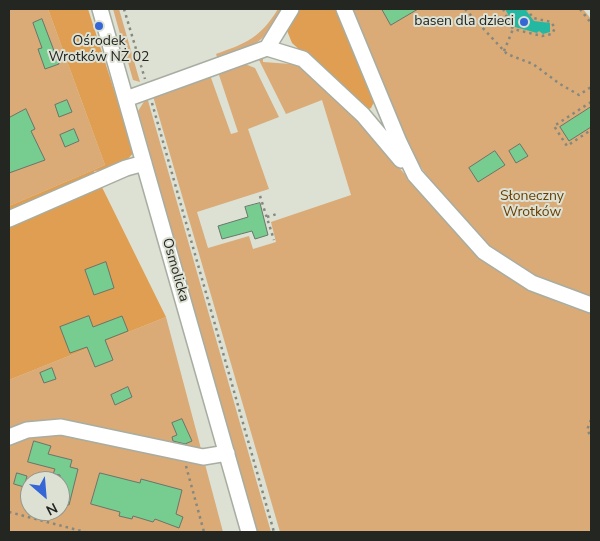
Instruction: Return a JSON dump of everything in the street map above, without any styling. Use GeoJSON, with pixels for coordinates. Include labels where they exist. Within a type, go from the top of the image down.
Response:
{"type":"FeatureCollection","features":[{"type":"Feature","properties":{"kind":"street","name":"Osmolicka"},"geometry":{"type":"LineString","coordinates":[[100,9],[249,532]]}},
{"type":"Feature","properties":{"kind":"street"},"geometry":{"type":"LineString","coordinates":[[267,48],[291,9]]}},
{"type":"Feature","properties":{"kind":"street"},"geometry":{"type":"LineString","coordinates":[[344,9],[399,142],[415,174]]}},
{"type":"Feature","properties":{"kind":"street"},"geometry":{"type":"LineString","coordinates":[[126,99],[267,48],[303,59],[363,115],[484,252],[532,283],[591,306]]}},
{"type":"Feature","properties":{"kind":"street"},"geometry":{"type":"LineString","coordinates":[[9,219],[126,168],[144,163]]}},
{"type":"Feature","properties":{"kind":"street"},"geometry":{"type":"LineString","coordinates":[[9,438],[27,430],[61,427],[203,457],[226,453]]}},
{"type":"Feature","properties":{"kind":"path"},"geometry":{"type":"LineString","coordinates":[[124,9],[274,532]]}},
{"type":"Feature","properties":{"kind":"path"},"geometry":{"type":"LineString","coordinates":[[465,9],[504,51],[533,64],[579,95],[591,87]]}},
{"type":"Feature","properties":{"kind":"path"},"geometry":{"type":"LineString","coordinates":[[503,9],[513,29],[504,51]]}},
{"type":"Feature","properties":{"kind":"path"},"geometry":{"type":"LineString","coordinates":[[513,29],[542,36],[552,34],[555,28],[553,24],[549,20],[532,18],[527,9]]}},
{"type":"Feature","properties":{"kind":"path"},"geometry":{"type":"LineString","coordinates":[[580,9],[591,23]]}},
{"type":"Feature","properties":{"kind":"path"},"geometry":{"type":"LineString","coordinates":[[591,102],[554,126],[567,146],[591,130]]}},
{"type":"Feature","properties":{"kind":"path"},"geometry":{"type":"LineString","coordinates":[[586,133],[591,136]]}},
{"type":"Feature","properties":{"kind":"path"},"geometry":{"type":"LineString","coordinates":[[260,196],[274,240]]}},
{"type":"Feature","properties":{"kind":"path"},"geometry":{"type":"LineString","coordinates":[[267,217],[277,214]]}},
{"type":"Feature","properties":{"kind":"path"},"geometry":{"type":"LineString","coordinates":[[591,420],[587,430],[591,436]]}},
{"type":"Feature","properties":{"kind":"path"},"geometry":{"type":"LineString","coordinates":[[182,452],[204,532]]}},
{"type":"Feature","properties":{"kind":"path"},"geometry":{"type":"LineString","coordinates":[[9,512],[85,532]]}},
{"type":"Feature","properties":{"kind":"green space"},"geometry":{"type":"Polygon","coordinates":[[[9,9],[48,9],[105,165],[9,206],[9,9]]]}},
{"type":"Feature","properties":{"kind":"green space"},"geometry":{"type":"Polygon","coordinates":[[[113,9],[119,9],[140,82],[133,80],[113,9]]]}},
{"type":"Feature","properties":{"kind":"green space"},"geometry":{"type":"Polygon","coordinates":[[[278,9],[288,9],[258,42],[242,51],[218,60],[216,54],[244,43],[259,33],[278,9]]]}},
{"type":"Feature","properties":{"kind":"green space","name":"Słoneczny Wrotków"},"geometry":{"type":"Polygon","coordinates":[[[352,9],[583,9],[591,19],[591,298],[541,280],[516,267],[479,237],[445,200],[417,161],[399,127],[352,9]]]}},
{"type":"Feature","properties":{"kind":"green space"},"geometry":{"type":"Polygon","coordinates":[[[263,58],[263,62],[291,64],[291,59],[299,62],[358,121],[476,255],[527,289],[568,306],[591,312],[591,532],[280,532],[153,96],[210,75],[231,134],[238,132],[218,72],[245,64],[255,68],[279,117],[248,129],[269,189],[197,212],[208,248],[249,236],[253,249],[276,242],[271,222],[351,195],[322,100],[286,114],[259,60],[263,58]]]}},
{"type":"Feature","properties":{"kind":"green space"},"geometry":{"type":"Polygon","coordinates":[[[147,97],[271,532],[257,532],[138,111],[147,97]]]}},
{"type":"Feature","properties":{"kind":"green space"},"geometry":{"type":"Polygon","coordinates":[[[166,317],[223,532],[9,532],[9,380],[166,317]]]}},
{"type":"Feature","properties":{"kind":"shaded area"},"geometry":{"type":"Polygon","coordinates":[[[48,9],[88,9],[134,152],[125,162],[117,167],[94,171],[166,317],[9,380],[9,206],[105,165],[48,9]]]}},
{"type":"Feature","properties":{"kind":"shaded area"},"geometry":{"type":"Polygon","coordinates":[[[298,9],[337,9],[372,95],[374,102],[371,108],[367,110],[292,43],[286,28],[298,9]]]}},
{"type":"Feature","properties":{"kind":"water","name":"basen dla dzieci"},"geometry":{"type":"Polygon","coordinates":[[[505,9],[525,9],[534,21],[550,23],[550,32],[543,34],[539,31],[537,33],[515,27],[505,9]]]}},
{"type":"Feature","properties":{"kind":"building"},"geometry":{"type":"Polygon","coordinates":[[[382,9],[418,9],[391,25],[382,9]]]}},
{"type":"Feature","properties":{"kind":"building"},"geometry":{"type":"Polygon","coordinates":[[[42,19],[59,64],[45,69],[38,49],[42,48],[33,23],[42,19]]]}},
{"type":"Feature","properties":{"kind":"building"},"geometry":{"type":"Polygon","coordinates":[[[67,100],[72,112],[59,117],[55,105],[67,100]]]}},
{"type":"Feature","properties":{"kind":"building"},"geometry":{"type":"Polygon","coordinates":[[[591,107],[591,127],[569,141],[560,127],[591,107]]]}},
{"type":"Feature","properties":{"kind":"building"},"geometry":{"type":"Polygon","coordinates":[[[26,109],[35,129],[31,131],[45,160],[9,173],[9,118],[26,109]]]}},
{"type":"Feature","properties":{"kind":"building"},"geometry":{"type":"Polygon","coordinates":[[[74,129],[79,141],[65,147],[60,135],[74,129]]]}},
{"type":"Feature","properties":{"kind":"building"},"geometry":{"type":"Polygon","coordinates":[[[520,144],[528,156],[516,163],[509,151],[520,144]]]}},
{"type":"Feature","properties":{"kind":"building"},"geometry":{"type":"Polygon","coordinates":[[[495,151],[505,165],[478,182],[469,168],[495,151]]]}},
{"type":"Feature","properties":{"kind":"building"},"geometry":{"type":"Polygon","coordinates":[[[260,203],[268,235],[255,239],[252,231],[222,239],[218,226],[248,217],[245,207],[260,203]]]}},
{"type":"Feature","properties":{"kind":"building"},"geometry":{"type":"Polygon","coordinates":[[[106,262],[114,288],[94,295],[85,270],[106,262]]]}},
{"type":"Feature","properties":{"kind":"building"},"geometry":{"type":"Polygon","coordinates":[[[89,316],[93,327],[122,316],[128,331],[105,340],[113,360],[95,367],[87,347],[70,353],[60,327],[89,316]]]}},
{"type":"Feature","properties":{"kind":"building"},"geometry":{"type":"Polygon","coordinates":[[[52,368],[56,379],[44,383],[40,373],[52,368]]]}},
{"type":"Feature","properties":{"kind":"building"},"geometry":{"type":"Polygon","coordinates":[[[128,387],[132,397],[115,405],[111,395],[128,387]]]}},
{"type":"Feature","properties":{"kind":"building"},"geometry":{"type":"Polygon","coordinates":[[[182,419],[192,441],[185,444],[173,441],[172,437],[177,435],[172,423],[182,419]]]}},
{"type":"Feature","properties":{"kind":"building"},"geometry":{"type":"Polygon","coordinates":[[[34,441],[51,446],[48,454],[72,460],[70,467],[78,469],[70,501],[70,471],[54,471],[55,469],[28,462],[34,441]]]}},
{"type":"Feature","properties":{"kind":"building"},"geometry":{"type":"Polygon","coordinates":[[[17,473],[20,474],[20,486],[14,484],[17,473]]]}},
{"type":"Feature","properties":{"kind":"building"},"geometry":{"type":"Polygon","coordinates":[[[100,473],[140,483],[141,479],[182,490],[176,514],[183,517],[179,528],[155,519],[153,522],[133,516],[132,519],[119,516],[120,512],[91,504],[100,473]]]}},
{"type":"Feature","properties":{"kind":"place","name":"basen dla dzieci"},"geometry":{"type":"Point","coordinates":[524,22]}},
{"type":"Feature","properties":{"kind":"place","name":"Ośrodek Wrotków NŻ 02"},"geometry":{"type":"Point","coordinates":[99,26]}}]}
